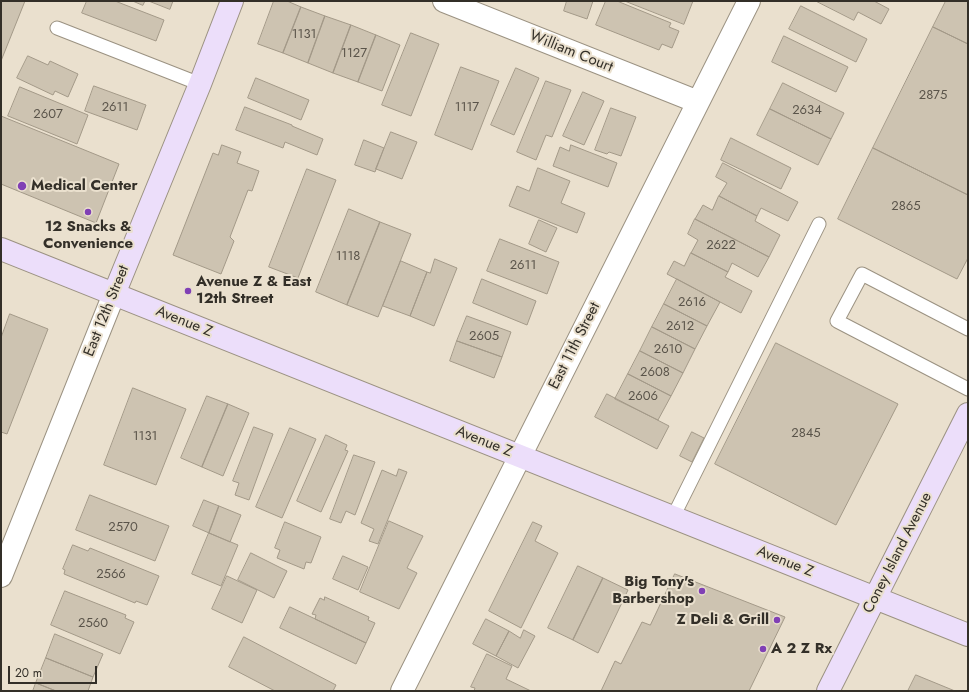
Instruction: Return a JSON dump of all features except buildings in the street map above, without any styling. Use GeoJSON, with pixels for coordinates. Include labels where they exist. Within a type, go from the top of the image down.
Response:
{"type":"FeatureCollection","features":[{"type":"Feature","properties":{"kind":"street","name":"East 12th Street"},"geometry":{"type":"LineString","coordinates":[[1,576],[200,84],[232,1]]}},
{"type":"Feature","properties":{"kind":"street","name":"William Court"},"geometry":{"type":"LineString","coordinates":[[444,1],[698,102]]}},
{"type":"Feature","properties":{"kind":"street","name":"East 11th Street"},"geometry":{"type":"LineString","coordinates":[[402,691],[749,1]]}},
{"type":"Feature","properties":{"kind":"street","name":"Avenue Z"},"geometry":{"type":"LineString","coordinates":[[1,249],[968,635]]}},
{"type":"Feature","properties":{"kind":"street","name":"Coney Island Avenue"},"geometry":{"type":"LineString","coordinates":[[828,691],[968,414]]}},
{"type":"Feature","properties":{"kind":"lane"},"geometry":{"type":"LineString","coordinates":[[57,28],[200,84]]}},
{"type":"Feature","properties":{"kind":"lane"},"geometry":{"type":"LineString","coordinates":[[673,517],[819,224]]}},
{"type":"Feature","properties":{"kind":"lane"},"geometry":{"type":"LineString","coordinates":[[968,329],[862,274],[837,321],[968,389]]}},
{"type":"Feature","properties":{"kind":"place","name":"Medical Center"},"geometry":{"type":"Point","coordinates":[22,186]}},
{"type":"Feature","properties":{"kind":"place","name":"12 Snacks & Convenience"},"geometry":{"type":"Point","coordinates":[88,212]}},
{"type":"Feature","properties":{"kind":"place","name":"Avenue Z & East 12th Street"},"geometry":{"type":"Point","coordinates":[188,291]}},
{"type":"Feature","properties":{"kind":"place","name":"Big Tony's Barbershop"},"geometry":{"type":"Point","coordinates":[702,591]}},
{"type":"Feature","properties":{"kind":"place","name":"Z Deli & Grill"},"geometry":{"type":"Point","coordinates":[777,620]}},
{"type":"Feature","properties":{"kind":"place","name":"A 2 Z Rx"},"geometry":{"type":"Point","coordinates":[763,649]}}]}
